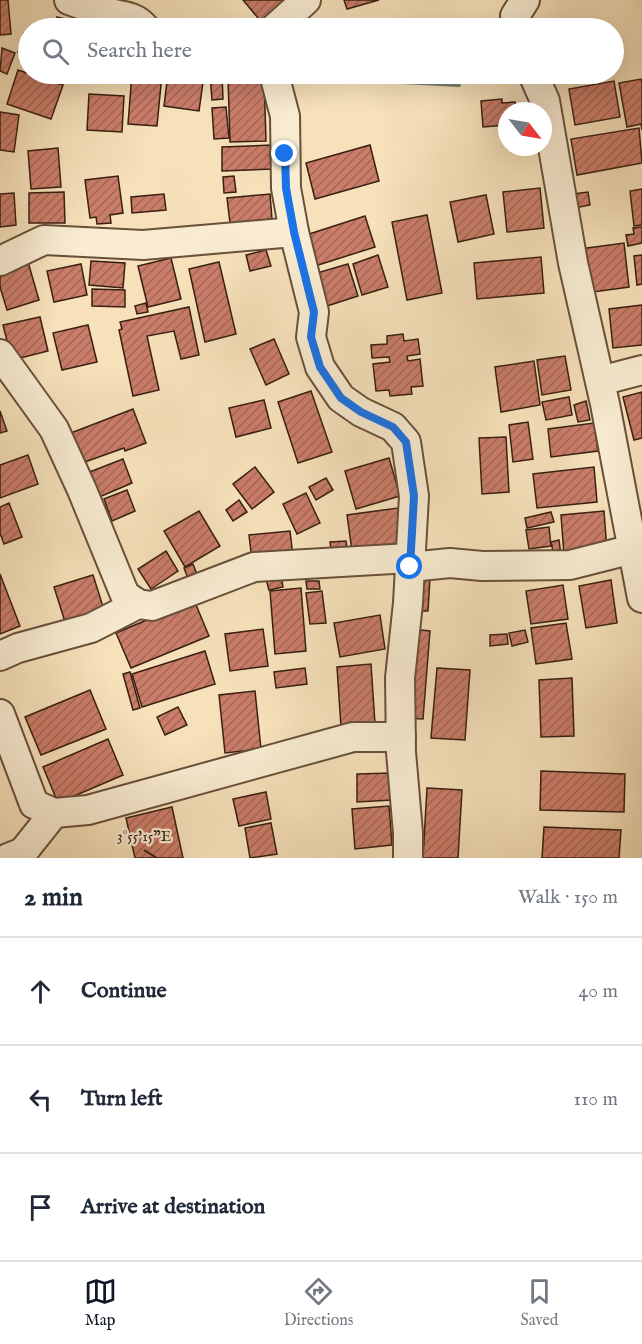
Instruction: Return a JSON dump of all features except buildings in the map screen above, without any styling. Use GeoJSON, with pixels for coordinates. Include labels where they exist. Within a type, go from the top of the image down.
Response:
{"type":"FeatureCollection","features":[{"type":"Feature","properties":{"kind":"street"},"geometry":{"type":"LineString","coordinates":[[69,0],[131,18]]}},
{"type":"Feature","properties":{"kind":"street"},"geometry":{"type":"LineString","coordinates":[[286,18],[306,0]]}},
{"type":"Feature","properties":{"kind":"street"},"geometry":{"type":"LineString","coordinates":[[516,18],[525,0]]}},
{"type":"Feature","properties":{"kind":"street"},"geometry":{"type":"LineString","coordinates":[[277,84],[285,116],[286,188],[294,232],[314,312],[311,337],[320,367],[341,398],[361,412],[393,427],[406,442],[414,496],[400,678],[408,858]]}},
{"type":"Feature","properties":{"kind":"street"},"geometry":{"type":"LineString","coordinates":[[537,84],[545,101],[573,262],[600,381],[642,598]]}},
{"type":"Feature","properties":{"kind":"street"},"geometry":{"type":"LineString","coordinates":[[0,261],[44,240],[143,245],[294,232]]}},
{"type":"Feature","properties":{"kind":"street"},"geometry":{"type":"LineString","coordinates":[[0,354],[54,429],[125,595],[138,604],[152,606],[254,567],[410,563],[482,566],[570,565],[633,549]]}},
{"type":"Feature","properties":{"kind":"street"},"geometry":{"type":"LineString","coordinates":[[600,381],[642,370]]}},
{"type":"Feature","properties":{"kind":"street"},"geometry":{"type":"LineString","coordinates":[[0,656],[18,648],[91,628],[138,604]]}},
{"type":"Feature","properties":{"kind":"street"},"geometry":{"type":"LineString","coordinates":[[0,714],[34,804],[54,813],[88,810],[353,737],[401,737]]}},
{"type":"Feature","properties":{"kind":"street"},"geometry":{"type":"LineString","coordinates":[[8,858],[23,852],[54,813]]}},
{"type":"Feature","properties":{"kind":"route"},"geometry":{"type":"LineString","coordinates":[[285,154],[286,188],[294,232],[314,312],[311,337],[320,367],[341,398],[361,412],[393,427],[406,442],[414,496],[410,567]]}}]}
